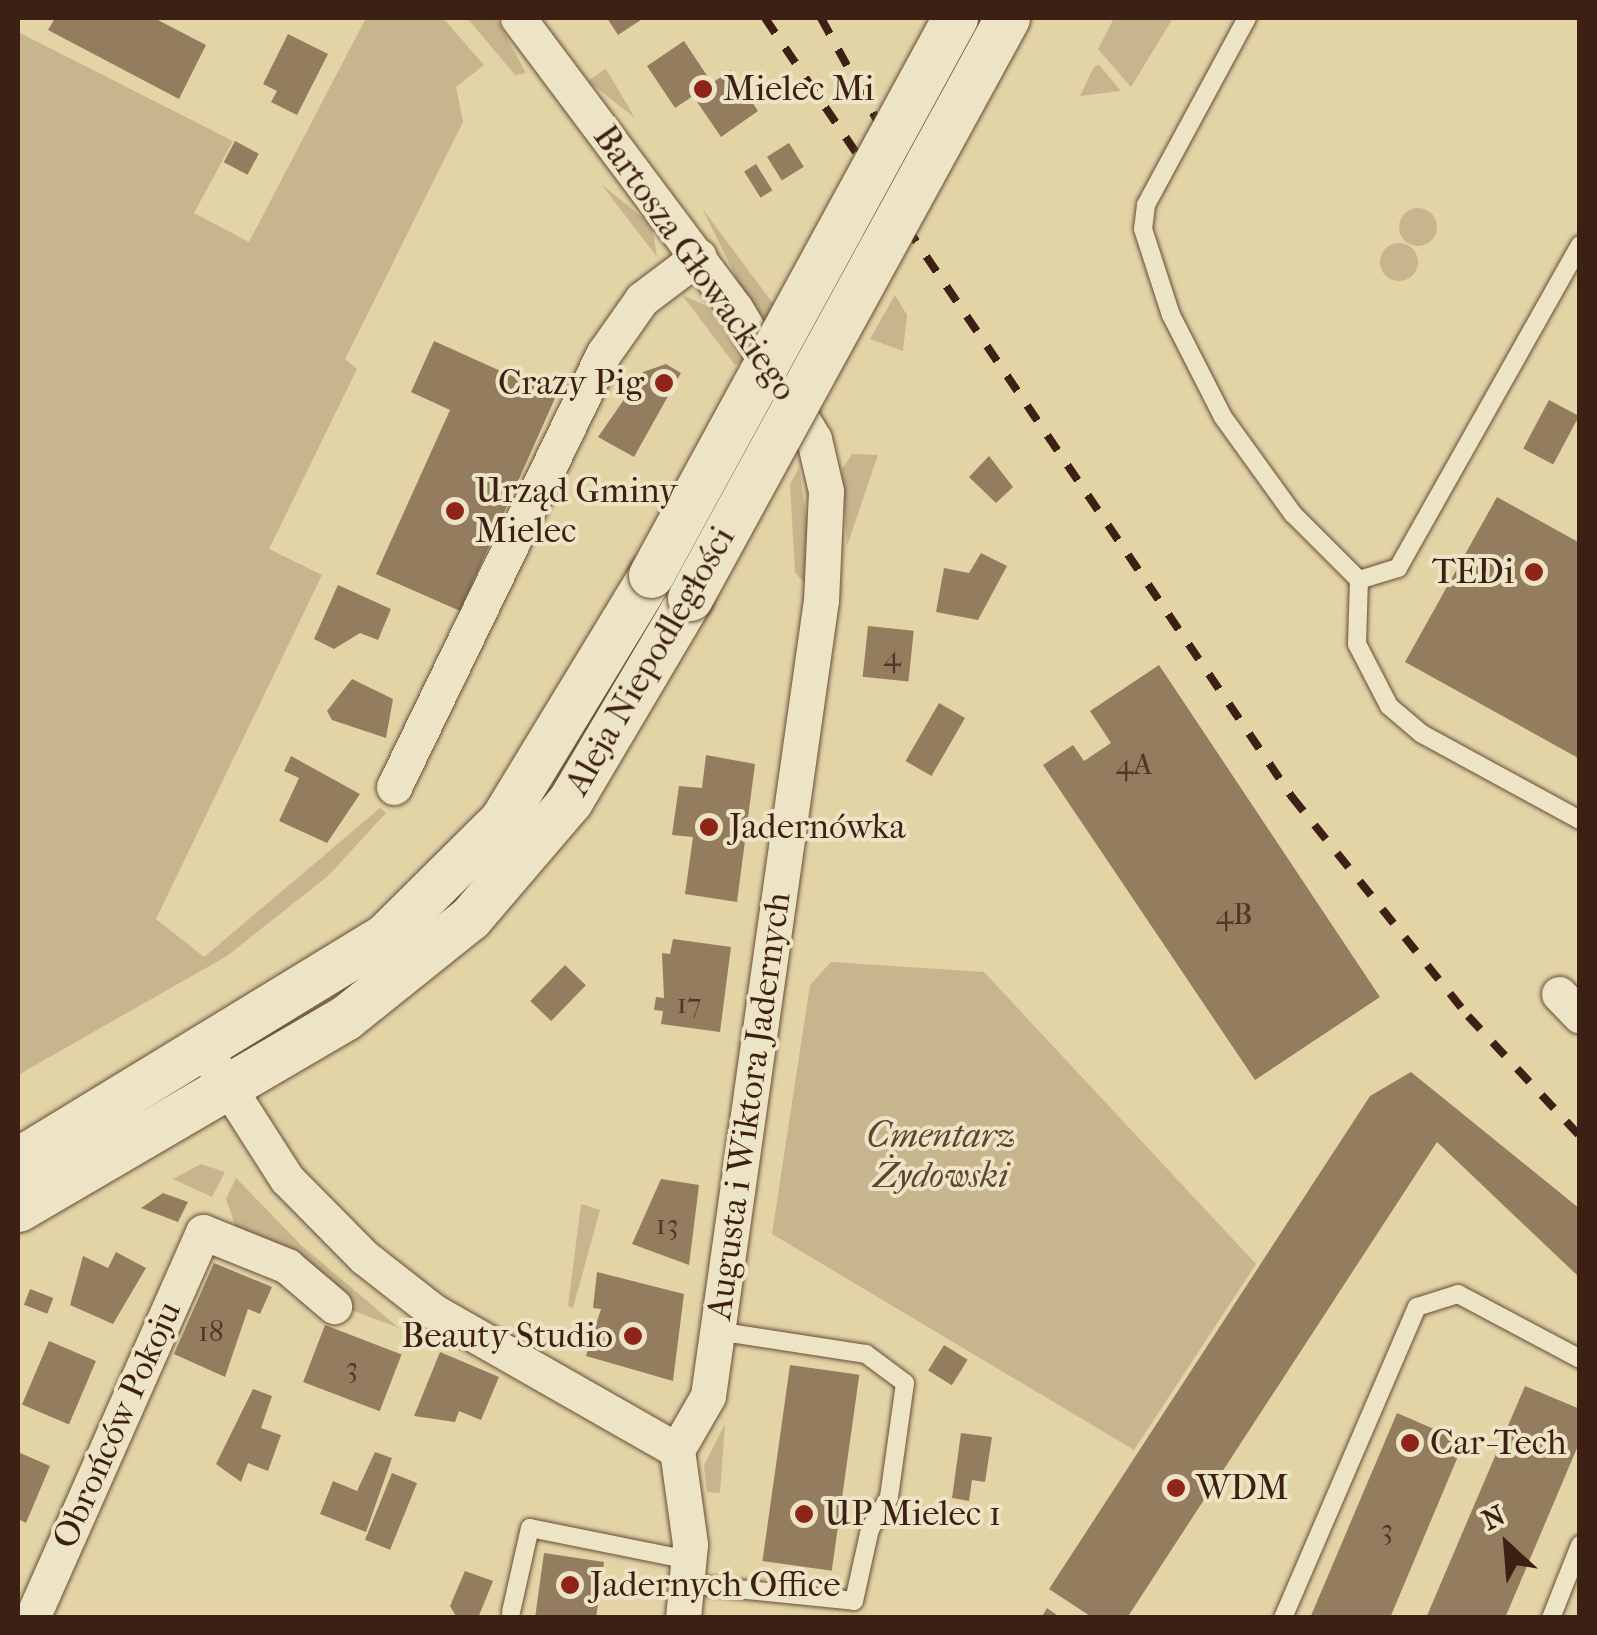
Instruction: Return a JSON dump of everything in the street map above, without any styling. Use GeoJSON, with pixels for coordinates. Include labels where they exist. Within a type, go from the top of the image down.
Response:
{"type":"FeatureCollection","features":[{"type":"Feature","properties":{"kind":"street","name":"Bartosza Głowackiego"},"geometry":{"type":"LineString","coordinates":[[518,18],[699,256],[814,439],[829,527]]}},
{"type":"Feature","properties":{"kind":"street","name":"Aleja Niepodległości"},"geometry":{"type":"LineString","coordinates":[[18,1210],[217,1070],[386,936],[451,875],[546,758],[651,575],[956,18]]}},
{"type":"Feature","properties":{"kind":"street","name":"Aleja Niepodległości"},"geometry":{"type":"LineString","coordinates":[[18,1160],[217,1070],[344,1018],[470,918],[570,800],[690,598],[1007,18]]}},
{"type":"Feature","properties":{"kind":"street"},"geometry":{"type":"LineString","coordinates":[[394,786],[604,354],[642,299],[699,256]]}},
{"type":"Feature","properties":{"kind":"street","name":"Augusta i Wiktora Jadernych"},"geometry":{"type":"LineString","coordinates":[[677,1450],[708,1396],[829,527]]}},
{"type":"Feature","properties":{"kind":"street"},"geometry":{"type":"LineString","coordinates":[[217,1070],[287,1179],[364,1256],[433,1311],[677,1450],[687,1587]]}},
{"type":"Feature","properties":{"kind":"street","name":"Obrońców Pokoju"},"geometry":{"type":"LineString","coordinates":[[32,1618],[203,1232],[286,1266],[334,1306]]}},
{"type":"Feature","properties":{"kind":"lane"},"geometry":{"type":"LineString","coordinates":[[1247,18],[1159,180],[1143,229],[1171,315],[1223,416],[1293,514],[1359,580],[1357,644],[1389,706],[1422,734],[1580,820]]}},
{"type":"Feature","properties":{"kind":"lane"},"geometry":{"type":"LineString","coordinates":[[1359,580],[1398,568],[1580,245]]}},
{"type":"Feature","properties":{"kind":"lane"},"geometry":{"type":"LineString","coordinates":[[1283,1618],[1417,1306],[1458,1294],[1580,1359]]}},
{"type":"Feature","properties":{"kind":"lane"},"geometry":{"type":"LineString","coordinates":[[511,1612],[530,1528],[687,1587],[854,1600],[870,1529],[890,1497],[904,1383],[866,1354],[717,1331]]}},
{"type":"Feature","properties":{"kind":"lane"},"geometry":{"type":"LineString","coordinates":[[1551,1618],[1580,1545]]}},
{"type":"Feature","properties":{"kind":"green space"},"geometry":{"type":"Polygon","coordinates":[[[366,18],[443,18],[484,65],[456,87],[463,122],[345,359],[357,369],[269,549],[322,575],[156,919],[204,957],[380,808],[386,813],[328,876],[227,956],[18,1075],[18,32],[233,141],[194,213],[249,242],[366,18]]]}},
{"type":"Feature","properties":{"kind":"green space"},"geometry":{"type":"Polygon","coordinates":[[[467,18],[496,18],[526,73],[515,75],[467,18]]]}},
{"type":"Feature","properties":{"kind":"green space"},"geometry":{"type":"Polygon","coordinates":[[[1114,18],[1173,18],[1131,87],[1098,49],[1114,18]]]}},
{"type":"Feature","properties":{"kind":"green space"},"geometry":{"type":"Polygon","coordinates":[[[1099,65],[1121,91],[1080,96],[1094,67],[1099,65]]]}},
{"type":"Feature","properties":{"kind":"green space"},"geometry":{"type":"Polygon","coordinates":[[[606,69],[635,118],[588,81],[606,69]]]}},
{"type":"Feature","properties":{"kind":"green space"},"geometry":{"type":"Polygon","coordinates":[[[601,184],[652,225],[657,257],[601,184]]]}},
{"type":"Feature","properties":{"kind":"green space"},"geometry":{"type":"Polygon","coordinates":[[[702,208],[780,313],[772,330],[739,283],[702,208]]]}},
{"type":"Feature","properties":{"kind":"green space"},"geometry":{"type":"Polygon","coordinates":[[[1418,208],[1432,213],[1437,227],[1432,241],[1418,246],[1404,241],[1399,227],[1404,213],[1418,208]]]}},
{"type":"Feature","properties":{"kind":"green space"},"geometry":{"type":"Polygon","coordinates":[[[1399,243],[1413,248],[1418,262],[1413,276],[1399,281],[1385,276],[1380,262],[1385,248],[1399,243]]]}},
{"type":"Feature","properties":{"kind":"green space"},"geometry":{"type":"Polygon","coordinates":[[[682,295],[707,306],[746,361],[735,365],[682,295]]]}},
{"type":"Feature","properties":{"kind":"green space"},"geometry":{"type":"Polygon","coordinates":[[[895,295],[907,315],[903,351],[870,339],[895,295]]]}},
{"type":"Feature","properties":{"kind":"green space"},"geometry":{"type":"Polygon","coordinates":[[[852,454],[878,455],[847,546],[842,469],[852,454]]]}},
{"type":"Feature","properties":{"kind":"green space"},"geometry":{"type":"Polygon","coordinates":[[[799,468],[808,527],[805,583],[795,573],[790,484],[799,468]]]}},
{"type":"Feature","properties":{"kind":"green space","name":"Cmentarz Żydowski"},"geometry":{"type":"Polygon","coordinates":[[[831,962],[984,972],[1256,1264],[1134,1450],[772,1234],[810,985],[831,962]]]}},
{"type":"Feature","properties":{"kind":"green space"},"geometry":{"type":"Polygon","coordinates":[[[201,1164],[225,1172],[212,1197],[173,1179],[201,1164]]]}},
{"type":"Feature","properties":{"kind":"green space"},"geometry":{"type":"Polygon","coordinates":[[[236,1178],[301,1245],[399,1328],[335,1304],[236,1228],[226,1199],[236,1178]]]}},
{"type":"Feature","properties":{"kind":"green space"},"geometry":{"type":"Polygon","coordinates":[[[581,1204],[600,1210],[573,1308],[568,1306],[581,1204]]]}},
{"type":"Feature","properties":{"kind":"green space"},"geometry":{"type":"Polygon","coordinates":[[[725,1424],[720,1493],[707,1492],[704,1465],[725,1424]]]}},
{"type":"Feature","properties":{"kind":"building"},"geometry":{"type":"Polygon","coordinates":[[[55,18],[154,18],[206,45],[179,99],[48,30],[55,18]]]}},
{"type":"Feature","properties":{"kind":"building"},"geometry":{"type":"Polygon","coordinates":[[[607,18],[644,18],[618,35],[607,18]]]}},
{"type":"Feature","properties":{"kind":"building"},"geometry":{"type":"Polygon","coordinates":[[[288,34],[328,54],[297,115],[271,102],[277,91],[263,84],[288,34]]]}},
{"type":"Feature","properties":{"kind":"building","name":"Mielec Mi"},"geometry":{"type":"Polygon","coordinates":[[[684,41],[712,83],[731,70],[758,111],[721,137],[693,96],[675,108],[647,66],[684,41]]]}},
{"type":"Feature","properties":{"kind":"building"},"geometry":{"type":"Polygon","coordinates":[[[235,141],[259,154],[248,175],[224,162],[235,141]]]}},
{"type":"Feature","properties":{"kind":"building"},"geometry":{"type":"Polygon","coordinates":[[[789,143],[804,167],[782,181],[767,157],[789,143]]]}},
{"type":"Feature","properties":{"kind":"building"},"geometry":{"type":"Polygon","coordinates":[[[756,164],[772,190],[761,198],[744,171],[756,164]]]}},
{"type":"Feature","properties":{"kind":"building","name":"Urząd Gminy Mielec"},"geometry":{"type":"Polygon","coordinates":[[[434,341],[556,396],[460,611],[376,574],[450,410],[411,392],[434,341]]]}},
{"type":"Feature","properties":{"kind":"building"},"geometry":{"type":"Polygon","coordinates":[[[666,364],[681,373],[634,457],[598,437],[643,372],[666,364]]]}},
{"type":"Feature","properties":{"kind":"building"},"geometry":{"type":"Polygon","coordinates":[[[1549,400],[1579,416],[1553,465],[1523,449],[1549,400]]]}},
{"type":"Feature","properties":{"kind":"building"},"geometry":{"type":"Polygon","coordinates":[[[989,456],[1013,487],[996,503],[969,477],[989,456]]]}},
{"type":"Feature","properties":{"kind":"building"},"geometry":{"type":"Polygon","coordinates":[[[1497,497],[1580,543],[1580,759],[1405,662],[1497,497]]]}},
{"type":"Feature","properties":{"kind":"building"},"geometry":{"type":"Polygon","coordinates":[[[981,553],[1007,566],[978,620],[936,612],[944,568],[969,573],[981,553]]]}},
{"type":"Feature","properties":{"kind":"building"},"geometry":{"type":"Polygon","coordinates":[[[338,585],[391,609],[378,640],[360,633],[334,649],[314,639],[338,585]]]}},
{"type":"Feature","properties":{"kind":"building"},"geometry":{"type":"Polygon","coordinates":[[[868,626],[914,631],[908,682],[863,677],[868,626]]]}},
{"type":"Feature","properties":{"kind":"building"},"geometry":{"type":"Polygon","coordinates":[[[1159,665],[1380,997],[1255,1080],[1043,765],[1073,745],[1084,761],[1111,743],[1090,711],[1159,665]]]}},
{"type":"Feature","properties":{"kind":"building"},"geometry":{"type":"Polygon","coordinates":[[[352,679],[393,699],[386,738],[332,720],[327,711],[352,679]]]}},
{"type":"Feature","properties":{"kind":"building"},"geometry":{"type":"Polygon","coordinates":[[[939,703],[965,718],[931,776],[906,761],[939,703]]]}},
{"type":"Feature","properties":{"kind":"building","name":"Jadernówka"},"geometry":{"type":"Polygon","coordinates":[[[706,755],[755,764],[737,902],[685,894],[693,837],[672,835],[679,786],[702,788],[706,755]]]}},
{"type":"Feature","properties":{"kind":"building"},"geometry":{"type":"Polygon","coordinates":[[[291,756],[360,794],[327,843],[279,821],[299,778],[284,771],[291,756]]]}},
{"type":"Feature","properties":{"kind":"building"},"geometry":{"type":"Polygon","coordinates":[[[673,939],[731,947],[720,1032],[661,1024],[663,1011],[654,1010],[656,997],[664,998],[662,953],[670,954],[673,939]]]}},
{"type":"Feature","properties":{"kind":"building"},"geometry":{"type":"Polygon","coordinates":[[[565,965],[586,985],[551,1021],[530,1001],[565,965]]]}},
{"type":"Feature","properties":{"kind":"building"},"geometry":{"type":"Polygon","coordinates":[[[1411,1072],[1580,1209],[1580,1278],[1437,1142],[1127,1618],[1093,1618],[1049,1589],[1370,1096],[1411,1072]]]}},
{"type":"Feature","properties":{"kind":"building"},"geometry":{"type":"Polygon","coordinates":[[[661,1179],[699,1185],[689,1265],[632,1244],[661,1179]]]}},
{"type":"Feature","properties":{"kind":"building"},"geometry":{"type":"Polygon","coordinates":[[[163,1193],[188,1202],[178,1222],[141,1208],[163,1193]]]}},
{"type":"Feature","properties":{"kind":"building"},"geometry":{"type":"Polygon","coordinates":[[[116,1252],[146,1268],[113,1324],[70,1305],[83,1256],[108,1268],[116,1252]]]}},
{"type":"Feature","properties":{"kind":"building"},"geometry":{"type":"Polygon","coordinates":[[[214,1263],[272,1287],[260,1314],[248,1309],[225,1377],[174,1354],[214,1263]]]}},
{"type":"Feature","properties":{"kind":"building"},"geometry":{"type":"Polygon","coordinates":[[[597,1272],[684,1294],[673,1381],[586,1356],[601,1309],[593,1308],[597,1272]]]}},
{"type":"Feature","properties":{"kind":"building"},"geometry":{"type":"Polygon","coordinates":[[[30,1289],[53,1298],[47,1314],[24,1305],[30,1289]]]}},
{"type":"Feature","properties":{"kind":"building"},"geometry":{"type":"Polygon","coordinates":[[[325,1325],[402,1354],[380,1411],[303,1382],[325,1325]]]}},
{"type":"Feature","properties":{"kind":"building"},"geometry":{"type":"Polygon","coordinates":[[[49,1341],[96,1361],[69,1424],[22,1405],[49,1341]]]}},
{"type":"Feature","properties":{"kind":"building"},"geometry":{"type":"Polygon","coordinates":[[[944,1345],[968,1360],[952,1385],[928,1370],[944,1345]]]}},
{"type":"Feature","properties":{"kind":"building"},"geometry":{"type":"Polygon","coordinates":[[[440,1352],[499,1377],[481,1420],[459,1411],[455,1422],[414,1416],[440,1352]]]}},
{"type":"Feature","properties":{"kind":"building","name":"UP Mielec 1"},"geometry":{"type":"Polygon","coordinates":[[[790,1365],[859,1375],[832,1571],[762,1561],[790,1365]]]}},
{"type":"Feature","properties":{"kind":"building"},"geometry":{"type":"Polygon","coordinates":[[[1525,1386],[1580,1409],[1580,1441],[1505,1618],[1426,1618],[1525,1386]]]}},
{"type":"Feature","properties":{"kind":"building"},"geometry":{"type":"Polygon","coordinates":[[[253,1389],[272,1396],[261,1428],[281,1435],[268,1471],[248,1463],[241,1482],[216,1464],[253,1389]]]}},
{"type":"Feature","properties":{"kind":"building"},"geometry":{"type":"Polygon","coordinates":[[[1397,1413],[1464,1442],[1390,1618],[1310,1618],[1397,1413]]]}},
{"type":"Feature","properties":{"kind":"building"},"geometry":{"type":"Polygon","coordinates":[[[961,1433],[992,1437],[985,1482],[972,1480],[969,1501],[952,1498],[961,1433]]]}},
{"type":"Feature","properties":{"kind":"building"},"geometry":{"type":"Polygon","coordinates":[[[18,1452],[50,1466],[26,1523],[18,1519],[18,1452]]]}},
{"type":"Feature","properties":{"kind":"building"},"geometry":{"type":"Polygon","coordinates":[[[375,1452],[392,1458],[366,1532],[320,1514],[333,1481],[357,1491],[375,1452]]]}},
{"type":"Feature","properties":{"kind":"building"},"geometry":{"type":"Polygon","coordinates":[[[392,1473],[417,1483],[390,1550],[365,1540],[392,1473]]]}},
{"type":"Feature","properties":{"kind":"building","name":"Jadernych Office"},"geometry":{"type":"Polygon","coordinates":[[[544,1553],[604,1562],[596,1618],[535,1618],[544,1553]]]}},
{"type":"Feature","properties":{"kind":"building"},"geometry":{"type":"Polygon","coordinates":[[[465,1571],[493,1581],[478,1618],[457,1618],[450,1606],[465,1571]]]}},
{"type":"Feature","properties":{"kind":"building"},"geometry":{"type":"Polygon","coordinates":[[[1047,1608],[1061,1618],[1041,1618],[1047,1608]]]}},
{"type":"Feature","properties":{"kind":"railway"},"geometry":{"type":"LineString","coordinates":[[765,18],[1292,797],[1468,1016],[1580,1136]]}},
{"type":"Feature","properties":{"kind":"railway"},"geometry":{"type":"LineString","coordinates":[[821,18],[890,144]]}},
{"type":"Feature","properties":{"kind":"place","name":"Mielec Mi"},"geometry":{"type":"Point","coordinates":[703,89]}},
{"type":"Feature","properties":{"kind":"place","name":"Crazy Pig"},"geometry":{"type":"Point","coordinates":[664,383]}},
{"type":"Feature","properties":{"kind":"place","name":"Urząd Gminy Mielec"},"geometry":{"type":"Point","coordinates":[455,511]}},
{"type":"Feature","properties":{"kind":"place","name":"TEDi"},"geometry":{"type":"Point","coordinates":[1534,572]}},
{"type":"Feature","properties":{"kind":"place","name":"Jadernówka"},"geometry":{"type":"Point","coordinates":[709,827]}},
{"type":"Feature","properties":{"kind":"place","name":"Beauty Studio"},"geometry":{"type":"Point","coordinates":[633,1336]}},
{"type":"Feature","properties":{"kind":"place","name":"Car-Tech"},"geometry":{"type":"Point","coordinates":[1410,1443]}},
{"type":"Feature","properties":{"kind":"place","name":"WDM"},"geometry":{"type":"Point","coordinates":[1176,1488]}},
{"type":"Feature","properties":{"kind":"place","name":"UP Mielec 1"},"geometry":{"type":"Point","coordinates":[804,1514]}},
{"type":"Feature","properties":{"kind":"place","name":"Jadernych Office"},"geometry":{"type":"Point","coordinates":[570,1585]}}]}
